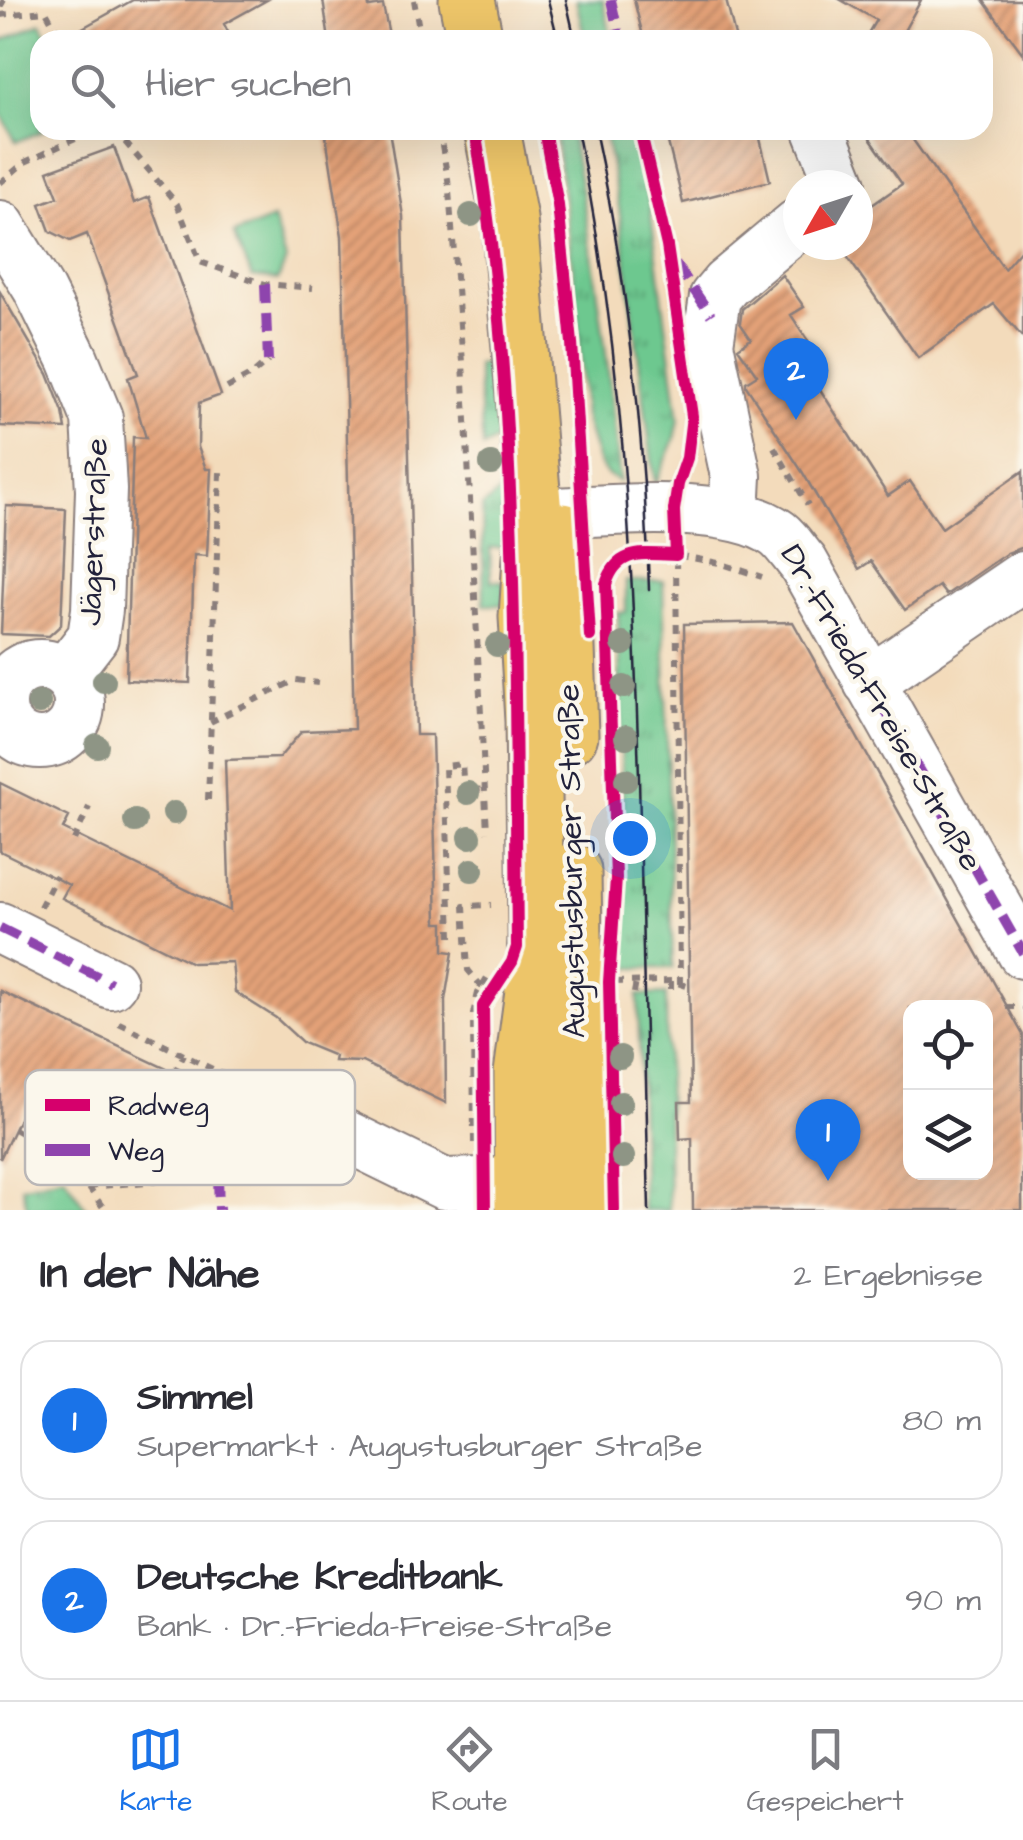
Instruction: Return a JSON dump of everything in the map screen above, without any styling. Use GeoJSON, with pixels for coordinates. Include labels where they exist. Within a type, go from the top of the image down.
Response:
{"type":"FeatureCollection","features":[{"type":"Feature","properties":{"kind":"main road"},"geometry":{"type":"LineString","coordinates":[[468,0],[473,30]]}},
{"type":"Feature","properties":{"kind":"main road"},"geometry":{"type":"LineString","coordinates":[[506,0],[511,30]]}},
{"type":"Feature","properties":{"kind":"main road","name":"Augustusburger Straße"},"geometry":{"type":"LineString","coordinates":[[494,140],[509,220],[548,513],[572,799],[578,1210]]}},
{"type":"Feature","properties":{"kind":"main road","name":"Augustusburger Straße"},"geometry":{"type":"LineString","coordinates":[[501,1190],[534,984],[533,722],[527,617],[548,513],[549,295],[528,140]]}},
{"type":"Feature","properties":{"kind":"street"},"geometry":{"type":"LineString","coordinates":[[823,140],[835,170]]}},
{"type":"Feature","properties":{"kind":"street","name":"Jägerstraße"},"geometry":{"type":"LineString","coordinates":[[0,226],[38,288],[97,418],[101,490],[94,637],[64,673]]}},
{"type":"Feature","properties":{"kind":"street"},"geometry":{"type":"LineString","coordinates":[[548,513],[674,510],[734,515],[736,476],[708,344],[715,297],[783,236]]}},
{"type":"Feature","properties":{"kind":"street","name":"Dr.-Frieda-Freise-Straße"},"geometry":{"type":"LineString","coordinates":[[734,515],[779,534],[803,563],[1023,952]]}},
{"type":"Feature","properties":{"kind":"street"},"geometry":{"type":"LineString","coordinates":[[870,682],[1023,577]]}},
{"type":"Feature","properties":{"kind":"street","name":"Jägerstraße"},"geometry":{"type":"LineString","coordinates":[[44,665],[64,673],[73,682],[79,706],[70,729],[49,742],[25,739],[14,732],[2,711],[2,690],[12,676],[44,665]]}},
{"type":"Feature","properties":{"kind":"street"},"geometry":{"type":"LineString","coordinates":[[0,928],[111,983]]}},
{"type":"Feature","properties":{"kind":"street"},"geometry":{"type":"LineString","coordinates":[[355,1140],[444,1184],[501,1190]]}},
{"type":"Feature","properties":{"kind":"path"},"geometry":{"type":"LineString","coordinates":[[0,7],[4,0]]}},
{"type":"Feature","properties":{"kind":"path"},"geometry":{"type":"LineString","coordinates":[[414,0],[420,30]]}},
{"type":"Feature","properties":{"kind":"path"},"geometry":{"type":"LineString","coordinates":[[0,15],[46,11],[56,30]]}},
{"type":"Feature","properties":{"kind":"path"},"geometry":{"type":"LineString","coordinates":[[0,183],[26,162],[73,140]]}},
{"type":"Feature","properties":{"kind":"path"},"geometry":{"type":"LineString","coordinates":[[123,140],[177,204],[200,262],[264,284],[313,288]]}},
{"type":"Feature","properties":{"kind":"path"},"geometry":{"type":"LineString","coordinates":[[440,140],[448,179],[463,362],[488,847]]}},
{"type":"Feature","properties":{"kind":"path"},"geometry":{"type":"LineString","coordinates":[[227,388],[268,361]]}},
{"type":"Feature","properties":{"kind":"path"},"geometry":{"type":"LineString","coordinates":[[208,800],[220,472]]}},
{"type":"Feature","properties":{"kind":"path"},"geometry":{"type":"LineString","coordinates":[[680,984],[676,554],[719,562],[766,578]]}},
{"type":"Feature","properties":{"kind":"path"},"geometry":{"type":"LineString","coordinates":[[210,722],[296,680],[318,683]]}},
{"type":"Feature","properties":{"kind":"path"},"geometry":{"type":"LineString","coordinates":[[464,938],[448,937],[445,766],[462,764],[464,791],[486,790]]}},
{"type":"Feature","properties":{"kind":"path"},"geometry":{"type":"LineString","coordinates":[[74,840],[90,807]]}},
{"type":"Feature","properties":{"kind":"path"},"geometry":{"type":"LineString","coordinates":[[434,823],[447,822]]}},
{"type":"Feature","properties":{"kind":"path"},"geometry":{"type":"LineString","coordinates":[[49,889],[56,876]]}},
{"type":"Feature","properties":{"kind":"path"},"geometry":{"type":"LineString","coordinates":[[490,886],[491,920]]}},
{"type":"Feature","properties":{"kind":"path"},"geometry":{"type":"LineString","coordinates":[[482,987],[468,970],[464,906],[491,905]]}},
{"type":"Feature","properties":{"kind":"path"},"geometry":{"type":"LineString","coordinates":[[496,974],[483,1006],[501,1190]]}},
{"type":"Feature","properties":{"kind":"path"},"geometry":{"type":"LineString","coordinates":[[496,974],[482,987],[473,1014],[501,1190]]}},
{"type":"Feature","properties":{"kind":"path"},"geometry":{"type":"LineString","coordinates":[[671,981],[671,996]]}},
{"type":"Feature","properties":{"kind":"path"},"geometry":{"type":"LineString","coordinates":[[609,982],[671,981],[690,987]]}},
{"type":"Feature","properties":{"kind":"path"},"geometry":{"type":"LineString","coordinates":[[634,993],[636,982]]}},
{"type":"Feature","properties":{"kind":"path"},"geometry":{"type":"LineString","coordinates":[[1006,1006],[1023,1007]]}},
{"type":"Feature","properties":{"kind":"path"},"geometry":{"type":"LineString","coordinates":[[176,1070],[184,1054]]}},
{"type":"Feature","properties":{"kind":"path"},"geometry":{"type":"LineString","coordinates":[[197,1060],[216,1070]]}},
{"type":"Feature","properties":{"kind":"path"},"geometry":{"type":"LineString","coordinates":[[14,1129],[25,1135]]}},
{"type":"Feature","properties":{"kind":"path"},"geometry":{"type":"LineString","coordinates":[[88,1187],[112,1185]]}},
{"type":"Feature","properties":{"kind":"path"},"geometry":{"type":"LineString","coordinates":[[88,1187],[105,1210]]}},
{"type":"Feature","properties":{"kind":"green space"},"geometry":{"type":"Polygon","coordinates":[[[576,0],[603,0],[610,30],[583,30],[576,0]]]}},
{"type":"Feature","properties":{"kind":"green space"},"geometry":{"type":"Polygon","coordinates":[[[41,23],[45,30],[30,30],[30,136],[16,142],[0,112],[0,42],[41,23]]]}},
{"type":"Feature","properties":{"kind":"green space"},"geometry":{"type":"Polygon","coordinates":[[[556,140],[572,140],[600,305],[620,482],[607,475],[598,462],[584,417],[576,296],[556,140]]]}},
{"type":"Feature","properties":{"kind":"green space"},"geometry":{"type":"Polygon","coordinates":[[[606,140],[635,140],[650,207],[679,419],[675,439],[655,485],[619,208],[606,140]]]}},
{"type":"Feature","properties":{"kind":"green space"},"geometry":{"type":"Polygon","coordinates":[[[273,219],[286,260],[278,280],[252,277],[234,234],[273,219]]]}},
{"type":"Feature","properties":{"kind":"green space"},"geometry":{"type":"Polygon","coordinates":[[[496,347],[502,437],[483,448],[477,365],[484,364],[496,347]]]}},
{"type":"Feature","properties":{"kind":"green space"},"geometry":{"type":"Polygon","coordinates":[[[503,489],[504,547],[490,548],[491,581],[504,581],[504,605],[484,605],[482,507],[503,489]]]}},
{"type":"Feature","properties":{"kind":"green space"},"geometry":{"type":"Polygon","coordinates":[[[626,581],[663,581],[673,968],[621,968],[624,866],[618,613],[626,612],[626,581]]]}},
{"type":"Feature","properties":{"kind":"green space"},"geometry":{"type":"Polygon","coordinates":[[[666,994],[669,1210],[643,1210],[638,995],[666,994]]]}},
{"type":"Feature","properties":{"kind":"green space"},"geometry":{"type":"Polygon","coordinates":[[[70,1185],[87,1210],[28,1210],[22,1187],[70,1185]]]}},
{"type":"Feature","properties":{"kind":"building"},"geometry":{"type":"Polygon","coordinates":[[[133,0],[267,0],[224,24],[227,30],[79,30],[133,0]]]}},
{"type":"Feature","properties":{"kind":"building"},"geometry":{"type":"Polygon","coordinates":[[[323,0],[368,0],[369,7],[383,5],[388,30],[328,30],[323,0]]]}},
{"type":"Feature","properties":{"kind":"building"},"geometry":{"type":"Polygon","coordinates":[[[634,0],[726,0],[734,30],[642,30],[634,0]]]}},
{"type":"Feature","properties":{"kind":"building"},"geometry":{"type":"Polygon","coordinates":[[[841,0],[921,0],[904,30],[870,30],[876,20],[841,0]]]}},
{"type":"Feature","properties":{"kind":"building"},"geometry":{"type":"Polygon","coordinates":[[[983,0],[1023,0],[1023,54],[983,0]]]}},
{"type":"Feature","properties":{"kind":"building"},"geometry":{"type":"Polygon","coordinates":[[[327,140],[391,140],[403,216],[416,735],[432,735],[437,923],[444,923],[444,951],[453,952],[445,1000],[446,1103],[362,1062],[334,1061],[335,1056],[303,1043],[276,1018],[235,992],[232,962],[192,963],[62,898],[69,885],[0,851],[0,783],[69,817],[63,829],[230,911],[225,760],[279,758],[302,731],[354,729],[342,236],[327,140]]]}},
{"type":"Feature","properties":{"kind":"building"},"geometry":{"type":"Polygon","coordinates":[[[667,140],[760,140],[770,181],[683,203],[667,140]]]}},
{"type":"Feature","properties":{"kind":"building"},"geometry":{"type":"Polygon","coordinates":[[[871,140],[913,140],[1004,269],[1023,247],[1023,338],[994,304],[918,358],[849,260],[873,260],[873,204],[902,184],[871,140]]]}},
{"type":"Feature","properties":{"kind":"building"},"geometry":{"type":"Polygon","coordinates":[[[114,147],[134,203],[149,197],[221,395],[199,403],[198,447],[206,469],[211,469],[207,556],[194,555],[190,683],[126,680],[133,437],[146,438],[128,378],[138,374],[87,234],[70,241],[50,231],[40,204],[58,197],[48,171],[114,147]]]}},
{"type":"Feature","properties":{"kind":"building"},"geometry":{"type":"Polygon","coordinates":[[[782,275],[804,307],[791,315],[808,341],[795,350],[888,496],[910,481],[942,528],[1023,471],[1023,547],[1007,553],[946,595],[939,586],[905,610],[871,561],[859,569],[746,386],[757,375],[738,348],[751,339],[740,323],[742,309],[782,275]]]}},
{"type":"Feature","properties":{"kind":"building"},"geometry":{"type":"Polygon","coordinates":[[[0,292],[48,374],[66,429],[0,426],[0,292]]]}},
{"type":"Feature","properties":{"kind":"building"},"geometry":{"type":"Polygon","coordinates":[[[6,506],[66,509],[61,625],[49,636],[1,634],[6,506]]]}},
{"type":"Feature","properties":{"kind":"building"},"geometry":{"type":"Polygon","coordinates":[[[793,622],[1023,1035],[1022,1210],[693,1210],[692,1138],[680,1139],[679,1102],[691,1102],[684,624],[793,622]]]}},
{"type":"Feature","properties":{"kind":"building"},"geometry":{"type":"Polygon","coordinates":[[[0,991],[167,1069],[25,1070],[25,1106],[0,1159],[0,991]]]}},
{"type":"Feature","properties":{"kind":"tram line"},"geometry":{"type":"LineString","coordinates":[[548,0],[556,30]]}},
{"type":"Feature","properties":{"kind":"tram line"},"geometry":{"type":"LineString","coordinates":[[566,0],[573,30]]}},
{"type":"Feature","properties":{"kind":"tram line"},"geometry":{"type":"LineString","coordinates":[[579,140],[605,291],[629,533],[649,1210]]}},
{"type":"Feature","properties":{"kind":"tram line"},"geometry":{"type":"LineString","coordinates":[[597,140],[632,359],[649,590]]}},
{"type":"Feature","properties":{"kind":"marked path"},"geometry":{"type":"LineString","coordinates":[[611,0],[618,30]]}},
{"type":"Feature","properties":{"kind":"marked path"},"geometry":{"type":"LineString","coordinates":[[676,264],[711,315]]}},
{"type":"Feature","properties":{"kind":"marked path"},"geometry":{"type":"LineString","coordinates":[[265,284],[268,361]]}},
{"type":"Feature","properties":{"kind":"marked path"},"geometry":{"type":"LineString","coordinates":[[869,682],[1023,953]]}},
{"type":"Feature","properties":{"kind":"marked path"},"geometry":{"type":"LineString","coordinates":[[0,928],[111,983]]}},
{"type":"Feature","properties":{"kind":"marked path"},"geometry":{"type":"LineString","coordinates":[[218,1185],[219,1210]]}},
{"type":"Feature","properties":{"kind":"cycle path"},"geometry":{"type":"LineString","coordinates":[[476,140],[490,230],[507,434],[516,743],[517,947],[512,962],[483,1006],[485,1210]]}},
{"type":"Feature","properties":{"kind":"cycle path"},"geometry":{"type":"LineString","coordinates":[[546,140],[558,205],[572,343],[590,636]]}},
{"type":"Feature","properties":{"kind":"cycle path"},"geometry":{"type":"LineString","coordinates":[[614,1210],[609,982],[616,878],[606,584],[624,559],[642,554],[676,555],[674,510],[692,416],[667,246],[642,140]]}},
{"type":"Feature","properties":{"kind":"place","name":"Deutsche Kreditbank"},"geometry":{"type":"Point","coordinates":[796,420]}},
{"type":"Feature","properties":{"kind":"place","name":"Simmel"},"geometry":{"type":"Point","coordinates":[828,1181]}}]}
